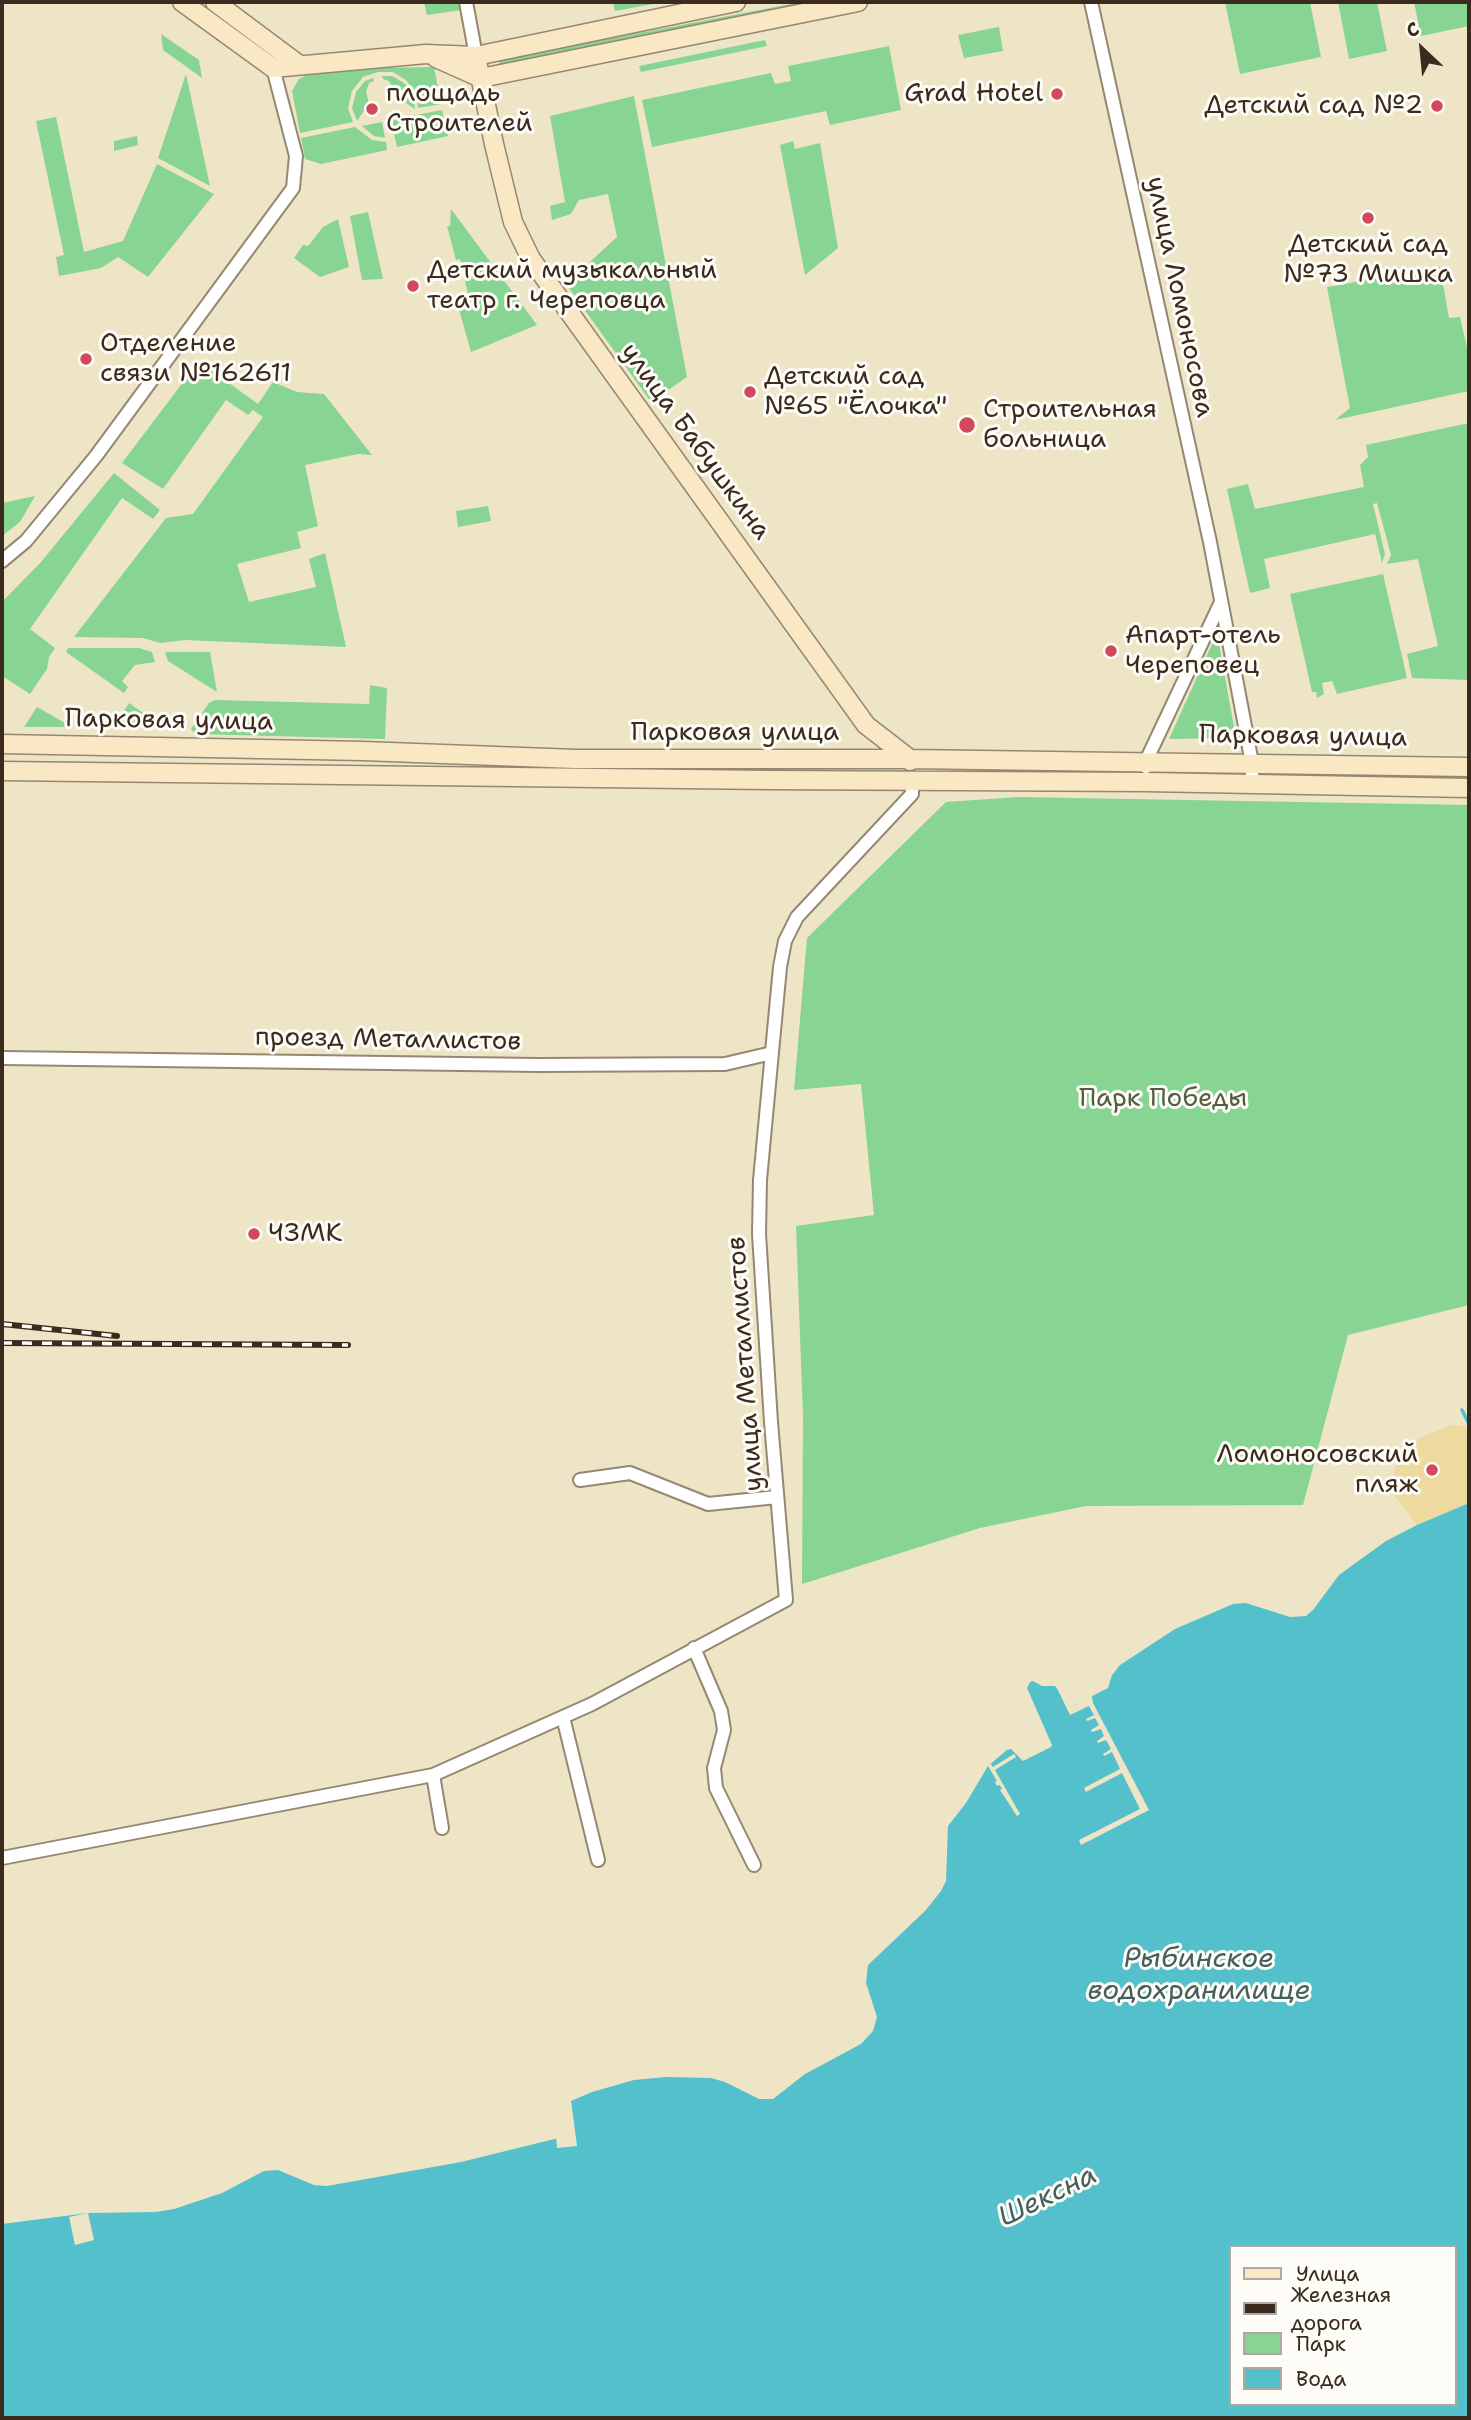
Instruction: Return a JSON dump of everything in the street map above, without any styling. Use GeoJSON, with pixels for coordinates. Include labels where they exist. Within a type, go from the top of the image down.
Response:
{"type":"FeatureCollection","features":[{"type":"Feature","properties":{"kind":"main road"},"geometry":{"type":"LineString","coordinates":[[181,2],[273,68],[426,54],[476,56],[736,2]]}},
{"type":"Feature","properties":{"kind":"main road"},"geometry":{"type":"LineString","coordinates":[[215,2],[298,64]]}},
{"type":"Feature","properties":{"kind":"main road"},"geometry":{"type":"LineString","coordinates":[[426,54],[481,78],[858,2]]}},
{"type":"Feature","properties":{"kind":"main road","name":"улица Бабушкина"},"geometry":{"type":"LineString","coordinates":[[476,56],[513,222],[531,259],[866,725],[910,759]]}},
{"type":"Feature","properties":{"kind":"main road","name":"Парковая улица"},"geometry":{"type":"LineString","coordinates":[[2,744],[363,751],[576,759],[910,759],[1469,766]]}},
{"type":"Feature","properties":{"kind":"main road"},"geometry":{"type":"LineString","coordinates":[[910,759],[912,781]]}},
{"type":"Feature","properties":{"kind":"main road","name":"Парковая улица"},"geometry":{"type":"LineString","coordinates":[[2,771],[1252,783],[1469,788]]}},
{"type":"Feature","properties":{"kind":"street","name":"улица Бабушкина"},"geometry":{"type":"LineString","coordinates":[[466,2],[476,56]]}},
{"type":"Feature","properties":{"kind":"street","name":"улица Ломоносова"},"geometry":{"type":"LineString","coordinates":[[1091,2],[1199,493],[1252,763],[1252,783]]}},
{"type":"Feature","properties":{"kind":"street"},"geometry":{"type":"LineString","coordinates":[[2,561],[26,541],[88,467],[293,188],[296,156],[273,68]]}},
{"type":"Feature","properties":{"kind":"street"},"geometry":{"type":"LineString","coordinates":[[1146,782],[1146,761],[1221,602]]}},
{"type":"Feature","properties":{"kind":"street","name":"улица Металлистов"},"geometry":{"type":"LineString","coordinates":[[2,1858],[433,1775],[592,1704],[786,1600],[776,1497],[759,1234],[760,1180],[780,967],[785,941],[797,917],[912,794],[912,781]]}},
{"type":"Feature","properties":{"kind":"street","name":"проезд Металлистов"},"geometry":{"type":"LineString","coordinates":[[2,1058],[540,1065],[725,1064],[772,1053]]}},
{"type":"Feature","properties":{"kind":"street"},"geometry":{"type":"LineString","coordinates":[[580,1480],[630,1473],[708,1504],[776,1497]]}},
{"type":"Feature","properties":{"kind":"street"},"geometry":{"type":"LineString","coordinates":[[694,1648],[721,1711],[724,1730],[714,1768],[716,1788],[754,1865]]}},
{"type":"Feature","properties":{"kind":"street"},"geometry":{"type":"LineString","coordinates":[[563,1717],[598,1860]]}},
{"type":"Feature","properties":{"kind":"street"},"geometry":{"type":"LineString","coordinates":[[433,1775],[442,1828]]}},
{"type":"Feature","properties":{"kind":"green space"},"geometry":{"type":"Polygon","coordinates":[[[424,2],[466,2],[468,9],[427,15],[424,2]]]}},
{"type":"Feature","properties":{"kind":"green space"},"geometry":{"type":"Polygon","coordinates":[[[613,2],[659,2],[659,3],[615,11],[613,2]]]}},
{"type":"Feature","properties":{"kind":"green space"},"geometry":{"type":"Polygon","coordinates":[[[801,2],[846,2],[500,71],[499,60],[801,2]]]}},
{"type":"Feature","properties":{"kind":"green space"},"geometry":{"type":"Polygon","coordinates":[[[1225,2],[1310,2],[1321,57],[1240,74],[1225,2]]]}},
{"type":"Feature","properties":{"kind":"green space"},"geometry":{"type":"Polygon","coordinates":[[[1338,2],[1377,2],[1387,51],[1349,59],[1338,2]]]}},
{"type":"Feature","properties":{"kind":"green space"},"geometry":{"type":"Polygon","coordinates":[[[1414,2],[1469,2],[1469,26],[1421,36],[1414,2]]]}},
{"type":"Feature","properties":{"kind":"green space"},"geometry":{"type":"Polygon","coordinates":[[[999,27],[1003,51],[964,58],[958,35],[999,27]]]}},
{"type":"Feature","properties":{"kind":"green space"},"geometry":{"type":"Polygon","coordinates":[[[161,34],[199,60],[202,78],[163,50],[161,34]]]}},
{"type":"Feature","properties":{"kind":"green space"},"geometry":{"type":"Polygon","coordinates":[[[765,40],[767,46],[641,72],[639,66],[765,40]]]}},
{"type":"Feature","properties":{"kind":"green space"},"geometry":{"type":"Polygon","coordinates":[[[889,46],[901,110],[830,125],[826,111],[652,147],[642,100],[771,73],[775,84],[791,81],[788,66],[889,46]]]}},
{"type":"Feature","properties":{"kind":"green space"},"geometry":{"type":"Polygon","coordinates":[[[434,67],[441,104],[418,108],[416,93],[406,80],[393,72],[378,72],[363,77],[352,91],[348,108],[353,122],[300,133],[292,91],[299,79],[318,69],[434,67]]]}},
{"type":"Feature","properties":{"kind":"green space"},"geometry":{"type":"Polygon","coordinates":[[[186,74],[210,186],[158,158],[186,74]]]}},
{"type":"Feature","properties":{"kind":"green space"},"geometry":{"type":"Polygon","coordinates":[[[382,76],[392,76],[404,83],[413,94],[415,109],[395,96],[389,81],[382,76]]]}},
{"type":"Feature","properties":{"kind":"green space"},"geometry":{"type":"Polygon","coordinates":[[[373,78],[374,81],[369,83],[366,92],[369,103],[357,121],[352,108],[356,92],[365,81],[373,78]]]}},
{"type":"Feature","properties":{"kind":"green space"},"geometry":{"type":"Polygon","coordinates":[[[634,96],[687,377],[651,402],[566,284],[617,237],[608,194],[579,200],[571,214],[552,220],[550,206],[565,202],[550,116],[634,96]]]}},
{"type":"Feature","properties":{"kind":"green space"},"geometry":{"type":"Polygon","coordinates":[[[442,110],[448,136],[397,147],[391,120],[442,110]]]}},
{"type":"Feature","properties":{"kind":"green space"},"geometry":{"type":"Polygon","coordinates":[[[56,117],[84,252],[123,241],[157,164],[214,194],[148,277],[118,257],[101,268],[59,276],[56,257],[64,255],[36,121],[56,117]]]}},
{"type":"Feature","properties":{"kind":"green space"},"geometry":{"type":"Polygon","coordinates":[[[382,122],[385,138],[374,136],[362,126],[382,122]]]}},
{"type":"Feature","properties":{"kind":"green space"},"geometry":{"type":"Polygon","coordinates":[[[355,127],[372,140],[386,142],[387,150],[321,164],[305,159],[301,138],[355,127]]]}},
{"type":"Feature","properties":{"kind":"green space"},"geometry":{"type":"Polygon","coordinates":[[[137,136],[138,145],[114,151],[114,141],[137,136]]]}},
{"type":"Feature","properties":{"kind":"green space"},"geometry":{"type":"Polygon","coordinates":[[[793,141],[795,149],[820,143],[838,248],[805,275],[780,145],[793,141]]]}},
{"type":"Feature","properties":{"kind":"green space"},"geometry":{"type":"Polygon","coordinates":[[[451,209],[537,325],[471,352],[458,306],[470,303],[460,259],[456,260],[447,226],[450,226],[451,209]]]}},
{"type":"Feature","properties":{"kind":"green space"},"geometry":{"type":"Polygon","coordinates":[[[368,212],[383,279],[362,280],[350,216],[368,212]]]}},
{"type":"Feature","properties":{"kind":"green space"},"geometry":{"type":"Polygon","coordinates":[[[338,219],[349,267],[320,277],[294,258],[303,245],[308,246],[323,227],[338,219]]]}},
{"type":"Feature","properties":{"kind":"green space"},"geometry":{"type":"Polygon","coordinates":[[[1440,267],[1449,318],[1460,317],[1469,357],[1469,391],[1335,420],[1350,408],[1327,287],[1440,267]]]}},
{"type":"Feature","properties":{"kind":"green space"},"geometry":{"type":"Polygon","coordinates":[[[196,365],[211,370],[258,404],[273,382],[297,392],[324,394],[372,455],[358,454],[305,465],[318,526],[297,532],[301,548],[237,564],[249,602],[316,587],[309,559],[325,553],[346,647],[185,640],[160,643],[143,638],[74,637],[166,518],[193,514],[263,417],[253,410],[248,415],[226,400],[163,489],[122,463],[196,365]]]}},
{"type":"Feature","properties":{"kind":"green space"},"geometry":{"type":"Polygon","coordinates":[[[1469,423],[1469,680],[1412,678],[1407,654],[1438,646],[1418,559],[1387,564],[1391,555],[1377,503],[1373,504],[1385,554],[1382,563],[1375,534],[1264,559],[1270,588],[1250,593],[1227,489],[1248,484],[1255,509],[1364,487],[1360,465],[1368,457],[1366,445],[1469,423]]]}},
{"type":"Feature","properties":{"kind":"green space"},"geometry":{"type":"Polygon","coordinates":[[[114,473],[160,510],[153,519],[122,498],[30,629],[55,648],[49,657],[47,669],[30,694],[2,676],[2,602],[41,562],[114,473]]]}},
{"type":"Feature","properties":{"kind":"green space"},"geometry":{"type":"Polygon","coordinates":[[[35,496],[20,522],[2,536],[2,503],[35,496]]]}},
{"type":"Feature","properties":{"kind":"green space"},"geometry":{"type":"Polygon","coordinates":[[[488,506],[491,521],[458,527],[456,511],[488,506]]]}},
{"type":"Feature","properties":{"kind":"green space"},"geometry":{"type":"Polygon","coordinates":[[[1383,574],[1407,678],[1337,694],[1332,681],[1322,683],[1324,694],[1317,698],[1316,692],[1312,692],[1290,594],[1383,574]]]}},
{"type":"Feature","properties":{"kind":"green space"},"geometry":{"type":"Polygon","coordinates":[[[1217,633],[1236,738],[1169,739],[1217,633]]]}},
{"type":"Feature","properties":{"kind":"green space"},"geometry":{"type":"Polygon","coordinates":[[[68,648],[139,648],[152,652],[155,662],[135,665],[122,681],[128,687],[124,693],[66,652],[68,648]]]}},
{"type":"Feature","properties":{"kind":"green space"},"geometry":{"type":"Polygon","coordinates":[[[165,652],[210,652],[217,692],[168,661],[165,652]]]}},
{"type":"Feature","properties":{"kind":"green space"},"geometry":{"type":"Polygon","coordinates":[[[370,685],[387,688],[385,739],[195,734],[191,729],[209,703],[215,700],[369,704],[370,685]]]}},
{"type":"Feature","properties":{"kind":"green space"},"geometry":{"type":"Polygon","coordinates":[[[129,703],[160,725],[114,727],[129,703]]]}},
{"type":"Feature","properties":{"kind":"green space"},"geometry":{"type":"Polygon","coordinates":[[[37,707],[72,727],[24,727],[37,707]]]}},
{"type":"Feature","properties":{"kind":"green space"},"geometry":{"type":"Polygon","coordinates":[[[1280,770],[1469,773],[1469,780],[1280,776],[1280,770]]]}},
{"type":"Feature","properties":{"kind":"green space","name":"Парк Победы"},"geometry":{"type":"Polygon","coordinates":[[[1019,797],[1469,805],[1469,1305],[1348,1335],[1303,1505],[1086,1506],[980,1528],[802,1584],[803,1417],[796,1226],[874,1215],[861,1084],[794,1090],[807,938],[946,802],[1019,797]]]}},
{"type":"Feature","properties":{"kind":"sand","name":"Ломоносовский пляж"},"geometry":{"type":"Polygon","coordinates":[[[1451,1425],[1469,1427],[1469,1503],[1417,1525],[1389,1489],[1401,1451],[1420,1438],[1451,1425]]]}},
{"type":"Feature","properties":{"kind":"water","name":"Рыбинское водохранилище"},"geometry":{"type":"Polygon","coordinates":[[[1469,1503],[1469,2418],[2,2418],[2,2224],[88,2213],[156,2212],[174,2209],[222,2193],[264,2171],[278,2170],[314,2185],[327,2186],[461,2162],[575,2134],[571,2101],[634,2080],[666,2077],[711,2078],[759,2099],[773,2099],[805,2074],[861,2044],[873,2031],[877,2017],[866,1983],[868,1965],[925,1911],[941,1891],[946,1881],[948,1826],[966,1803],[988,1766],[1007,1750],[1011,1749],[1023,1761],[1051,1747],[1027,1688],[1030,1682],[1055,1686],[1071,1707],[1108,1688],[1112,1675],[1120,1665],[1175,1629],[1233,1604],[1246,1603],[1290,1617],[1306,1616],[1339,1575],[1386,1541],[1469,1503]]]}},
{"type":"Feature","properties":{"kind":"pier"},"geometry":{"type":"Polygon","coordinates":[[[1054,1682],[1062,1690],[1071,1707],[1092,1696],[1093,1703],[1149,1810],[1081,1845],[1079,1840],[1140,1809],[1122,1773],[1086,1792],[1084,1788],[1120,1769],[1112,1752],[1104,1756],[1103,1754],[1111,1749],[1106,1740],[1097,1741],[1104,1736],[1101,1729],[1091,1730],[1099,1725],[1095,1718],[1087,1721],[1086,1719],[1094,1715],[1089,1706],[1070,1715],[1054,1682]]]}},
{"type":"Feature","properties":{"kind":"pier"},"geometry":{"type":"Polygon","coordinates":[[[1014,1754],[1016,1757],[995,1770],[1020,1814],[1017,1816],[1000,1790],[1000,1785],[997,1786],[988,1766],[991,1764],[993,1767],[1014,1754]]]}},
{"type":"Feature","properties":{"kind":"pier"},"geometry":{"type":"Polygon","coordinates":[[[571,2101],[577,2146],[557,2148],[556,2136],[571,2132],[568,2102],[571,2101]]]}},
{"type":"Feature","properties":{"kind":"pier"},"geometry":{"type":"Polygon","coordinates":[[[88,2213],[94,2240],[75,2245],[69,2217],[88,2213]]]}},
{"type":"Feature","properties":{"kind":"waterway"},"geometry":{"type":"LineString","coordinates":[[1462,1410],[1469,1424]]}},
{"type":"Feature","properties":{"kind":"railway"},"geometry":{"type":"LineString","coordinates":[[2,1324],[117,1336]]}},
{"type":"Feature","properties":{"kind":"railway"},"geometry":{"type":"LineString","coordinates":[[2,1343],[348,1345]]}},
{"type":"Feature","properties":{"kind":"place","name":"Grad Hotel"},"geometry":{"type":"Point","coordinates":[1057,94]}},
{"type":"Feature","properties":{"kind":"place","name":"Детский сад №2"},"geometry":{"type":"Point","coordinates":[1437,106]}},
{"type":"Feature","properties":{"kind":"place","name":"площадь Строителей"},"geometry":{"type":"Point","coordinates":[372,109]}},
{"type":"Feature","properties":{"kind":"place","name":"Детский сад №73 Мишка"},"geometry":{"type":"Point","coordinates":[1368,218]}},
{"type":"Feature","properties":{"kind":"place","name":"Детский музыкальный театр г. Череповца"},"geometry":{"type":"Point","coordinates":[413,286]}},
{"type":"Feature","properties":{"kind":"place","name":"Отделение связи №162611"},"geometry":{"type":"Point","coordinates":[86,359]}},
{"type":"Feature","properties":{"kind":"place","name":"Детский сад №65 \"Ёлочка\""},"geometry":{"type":"Point","coordinates":[750,392]}},
{"type":"Feature","properties":{"kind":"place","name":"Строительная больница"},"geometry":{"type":"Point","coordinates":[967,425]}},
{"type":"Feature","properties":{"kind":"place","name":"Апарт-отель Череповец"},"geometry":{"type":"Point","coordinates":[1111,651]}},
{"type":"Feature","properties":{"kind":"place","name":"ЧЗМК"},"geometry":{"type":"Point","coordinates":[254,1234]}},
{"type":"Feature","properties":{"kind":"place","name":"Ломоносовский пляж"},"geometry":{"type":"Point","coordinates":[1432,1470]}},
{"type":"Feature","properties":{"kind":"water label","name":"Шексна"},"geometry":{"type":"Point","coordinates":[1048,2197]}}]}
